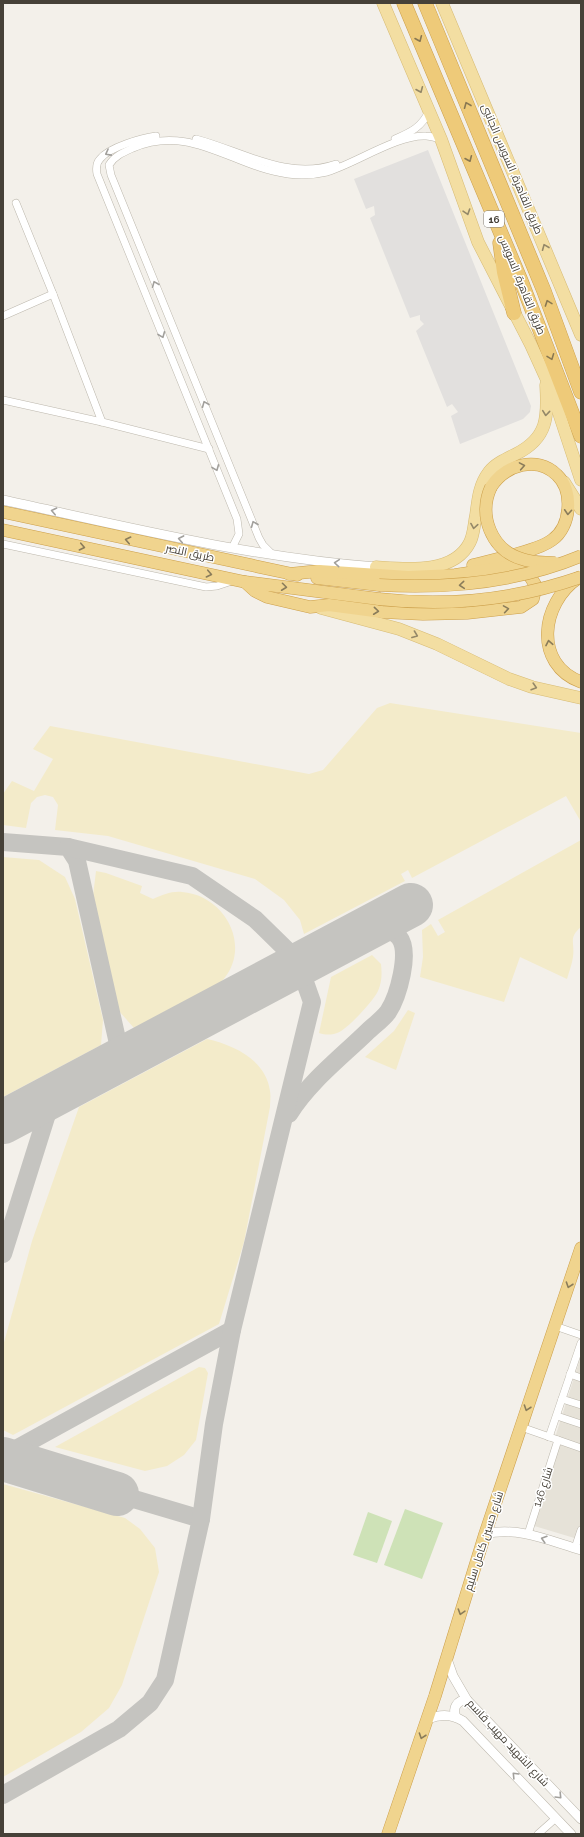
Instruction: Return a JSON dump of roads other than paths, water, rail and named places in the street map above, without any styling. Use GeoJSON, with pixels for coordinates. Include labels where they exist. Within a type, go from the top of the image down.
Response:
{"type":"FeatureCollection","features":[{"type":"Feature","properties":{"kind":"highway","name":"طريق القاهرة, السويس"},"geometry":{"type":"LineString","coordinates":[[404,3],[500,231],[581,436]]}},
{"type":"Feature","properties":{"kind":"highway","name":"طريق القاهرة, السويس"},"geometry":{"type":"LineString","coordinates":[[425,3],[544,291],[581,392]]}},
{"type":"Feature","properties":{"kind":"highway"},"geometry":{"type":"LineString","coordinates":[[500,231],[504,272],[514,312]]}},
{"type":"Feature","properties":{"kind":"highway"},"geometry":{"type":"LineString","coordinates":[[433,576],[542,546],[552,540],[564,528],[568,517],[567,498],[564,486],[558,475],[540,466],[521,465],[504,473],[491,487],[487,498],[486,517],[492,535],[509,554],[520,559],[533,562],[564,563]]}},
{"type":"Feature","properties":{"kind":"highway","name":"طريق النصر"},"geometry":{"type":"LineString","coordinates":[[3,512],[196,549],[289,574],[375,573]]}},
{"type":"Feature","properties":{"kind":"highway","name":"طريق النصر"},"geometry":{"type":"LineString","coordinates":[[3,530],[240,581],[379,599],[420,602],[481,600],[535,591],[581,577]]}},
{"type":"Feature","properties":{"kind":"highway"},"geometry":{"type":"LineString","coordinates":[[375,573],[425,587],[476,583],[518,576],[564,563],[581,556]]}},
{"type":"Feature","properties":{"kind":"highway"},"geometry":{"type":"LineString","coordinates":[[240,581],[267,597],[310,606],[335,605],[382,612],[423,614],[500,610],[521,607],[532,599],[536,586],[526,570],[516,568],[500,568],[462,574],[433,576],[375,573]]}},
{"type":"Feature","properties":{"kind":"highway"},"geometry":{"type":"LineString","coordinates":[[581,577],[568,586],[554,605],[549,619],[548,635],[550,650],[560,667],[569,676],[581,682]]}},
{"type":"Feature","properties":{"kind":"highway","name":"شارع حسين كامل سليم"},"geometry":{"type":"LineString","coordinates":[[388,1834],[428,1719],[485,1534],[581,1248]]}},
{"type":"Feature","properties":{"kind":"main road","name":"طريق القاهرة, السويس"},"geometry":{"type":"LineString","coordinates":[[383,3],[441,140],[478,242],[545,374],[581,480]]}},
{"type":"Feature","properties":{"kind":"main road","name":"طريق القاهرة, السويس الجانبى"},"geometry":{"type":"LineString","coordinates":[[442,3],[581,335]]}},
{"type":"Feature","properties":{"kind":"main road"},"geometry":{"type":"LineString","coordinates":[[375,573],[431,567],[454,558],[465,550],[473,532],[478,496],[489,471],[497,464],[533,443],[542,430],[547,407],[545,374]]}},
{"type":"Feature","properties":{"kind":"main road"},"geometry":{"type":"LineString","coordinates":[[558,475],[567,485],[581,509]]}},
{"type":"Feature","properties":{"kind":"main road"},"geometry":{"type":"LineString","coordinates":[[310,606],[399,629],[437,644],[509,679],[532,687],[581,698]]}},
{"type":"Feature","properties":{"kind":"street"},"geometry":{"type":"LineString","coordinates":[[232,548],[238,539],[239,524],[99,180],[96,170],[98,161],[105,154],[135,141],[154,136],[173,135],[214,144],[275,165],[298,169],[316,168],[343,161],[413,131],[423,122],[429,111]]}},
{"type":"Feature","properties":{"kind":"street"},"geometry":{"type":"LineString","coordinates":[[275,556],[263,545],[259,538],[111,175],[109,165],[118,155],[143,144],[157,140],[172,139],[198,144],[279,173],[312,175],[328,172],[416,136],[431,136],[441,140]]}},
{"type":"Feature","properties":{"kind":"street"},"geometry":{"type":"LineString","coordinates":[[16,203],[102,422]]}},
{"type":"Feature","properties":{"kind":"street"},"geometry":{"type":"LineString","coordinates":[[3,316],[53,294]]}},
{"type":"Feature","properties":{"kind":"street"},"geometry":{"type":"LineString","coordinates":[[3,400],[102,422],[208,449]]}},
{"type":"Feature","properties":{"kind":"street"},"geometry":{"type":"LineString","coordinates":[[3,500],[196,549],[232,548],[375,573]]}},
{"type":"Feature","properties":{"kind":"street"},"geometry":{"type":"LineString","coordinates":[[3,544],[206,587],[240,581]]}},
{"type":"Feature","properties":{"kind":"street"},"geometry":{"type":"LineString","coordinates":[[555,1326],[581,1335]]}},
{"type":"Feature","properties":{"kind":"street"},"geometry":{"type":"LineString","coordinates":[[549,1436],[570,1374],[579,1356],[581,1343]]}},
{"type":"Feature","properties":{"kind":"street"},"geometry":{"type":"LineString","coordinates":[[570,1374],[581,1378]]}},
{"type":"Feature","properties":{"kind":"street"},"geometry":{"type":"LineString","coordinates":[[562,1399],[581,1405]]}},
{"type":"Feature","properties":{"kind":"street"},"geometry":{"type":"LineString","coordinates":[[556,1416],[581,1424]]}},
{"type":"Feature","properties":{"kind":"street"},"geometry":{"type":"LineString","coordinates":[[521,1427],[581,1448]]}},
{"type":"Feature","properties":{"kind":"street","name":"شارع 146"},"geometry":{"type":"LineString","coordinates":[[528,1534],[558,1440]]}},
{"type":"Feature","properties":{"kind":"street"},"geometry":{"type":"LineString","coordinates":[[485,1534],[510,1531],[528,1534],[578,1549],[581,1530]]}},
{"type":"Feature","properties":{"kind":"street","name":"شارع الشهيد مهيب قاسم"},"geometry":{"type":"LineString","coordinates":[[447,1659],[453,1676],[467,1700],[581,1819]]}},
{"type":"Feature","properties":{"kind":"street"},"geometry":{"type":"LineString","coordinates":[[456,1717],[454,1712],[455,1706],[461,1700],[467,1700]]}},
{"type":"Feature","properties":{"kind":"street","name":"شارع الشهيد مهيب قاسم"},"geometry":{"type":"LineString","coordinates":[[428,1719],[442,1715],[456,1717],[463,1721],[571,1834]]}},
{"type":"Feature","properties":{"kind":"street"},"geometry":{"type":"LineString","coordinates":[[538,1834],[556,1818]]}}]}
